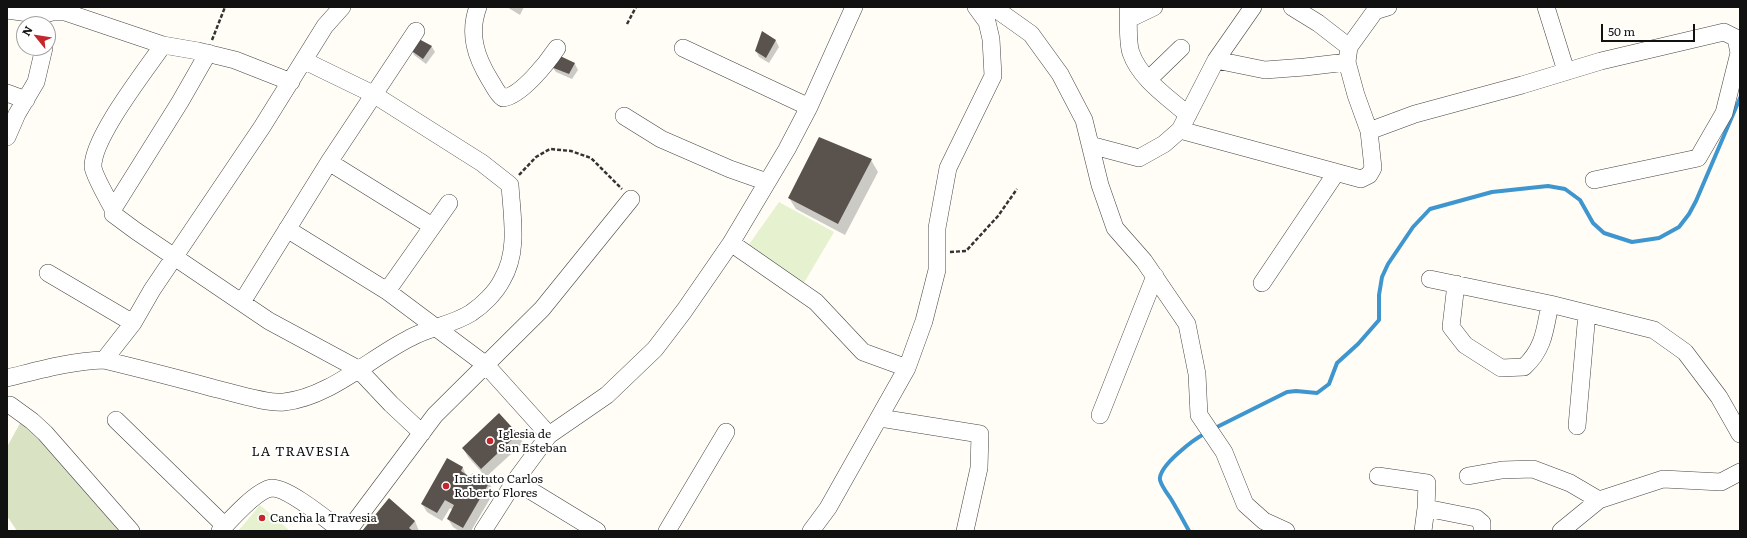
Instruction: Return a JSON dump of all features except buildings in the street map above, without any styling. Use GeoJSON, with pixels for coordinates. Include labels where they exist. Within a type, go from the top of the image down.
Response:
{"type":"FeatureCollection","features":[{"type":"Feature","properties":{"kind":"street"},"geometry":{"type":"LineString","coordinates":[[104,360],[133,323],[152,290],[305,61],[325,26],[342,7]]}},
{"type":"Feature","properties":{"kind":"street"},"geometry":{"type":"LineString","coordinates":[[478,7],[473,26],[473,41],[477,56],[496,90],[503,98],[527,84],[547,63],[557,48]]}},
{"type":"Feature","properties":{"kind":"street"},"geometry":{"type":"LineString","coordinates":[[483,531],[515,481],[549,435],[607,394],[655,349],[684,311],[732,243],[787,149],[809,107],[854,7]]}},
{"type":"Feature","properties":{"kind":"street"},"geometry":{"type":"LineString","coordinates":[[811,531],[828,508],[907,368],[924,321],[937,270],[938,228],[948,168],[993,76],[991,39],[988,22],[976,7]]}},
{"type":"Feature","properties":{"kind":"street"},"geometry":{"type":"LineString","coordinates":[[993,7],[1031,34],[1060,74],[1084,120],[1100,185],[1115,228],[1155,276],[1187,324],[1196,374],[1199,416],[1224,452],[1244,504],[1264,521],[1286,531]]}},
{"type":"Feature","properties":{"kind":"street"},"geometry":{"type":"LineString","coordinates":[[1154,7],[1129,13],[1131,52],[1137,65],[1149,79],[1188,115]]}},
{"type":"Feature","properties":{"kind":"street"},"geometry":{"type":"LineString","coordinates":[[1090,145],[1139,158],[1164,144],[1180,130],[1216,60],[1253,7]]}},
{"type":"Feature","properties":{"kind":"street"},"geometry":{"type":"LineString","coordinates":[[1180,130],[1361,179],[1369,175],[1373,168],[1369,131],[1356,95],[1348,54],[1318,23],[1292,7]]}},
{"type":"Feature","properties":{"kind":"street"},"geometry":{"type":"LineString","coordinates":[[1216,60],[1265,70],[1305,67],[1348,54],[1375,11],[1388,7]]}},
{"type":"Feature","properties":{"kind":"street"},"geometry":{"type":"LineString","coordinates":[[1546,7],[1566,71]]}},
{"type":"Feature","properties":{"kind":"street"},"geometry":{"type":"LineString","coordinates":[[7,10],[43,15],[52,12],[64,12],[164,45],[234,60],[291,82]]}},
{"type":"Feature","properties":{"kind":"street"},"geometry":{"type":"LineString","coordinates":[[242,302],[329,162],[416,31]]}},
{"type":"Feature","properties":{"kind":"street"},"geometry":{"type":"LineString","coordinates":[[1369,131],[1415,114],[1566,71],[1724,32],[1736,38],[1739,53],[1724,113],[1698,158],[1594,180]]}},
{"type":"Feature","properties":{"kind":"street"},"geometry":{"type":"LineString","coordinates":[[164,45],[121,104],[94,157],[93,169],[113,209],[113,214],[269,321],[358,369],[422,434]]}},
{"type":"Feature","properties":{"kind":"street"},"geometry":{"type":"LineString","coordinates":[[683,48],[809,107]]}},
{"type":"Feature","properties":{"kind":"street"},"geometry":{"type":"LineString","coordinates":[[1149,79],[1181,48]]}},
{"type":"Feature","properties":{"kind":"street"},"geometry":{"type":"LineString","coordinates":[[113,209],[180,102],[208,54]]}},
{"type":"Feature","properties":{"kind":"street"},"geometry":{"type":"LineString","coordinates":[[7,137],[17,114],[36,82],[42,56]]}},
{"type":"Feature","properties":{"kind":"street"},"geometry":{"type":"LineString","coordinates":[[7,378],[62,364],[104,360],[249,397],[284,402],[317,394],[411,337],[436,326],[453,323],[472,312],[489,297],[502,281],[512,259],[513,231],[510,185],[482,163],[373,94],[305,61]]}},
{"type":"Feature","properties":{"kind":"street"},"geometry":{"type":"LineString","coordinates":[[7,93],[26,100]]}},
{"type":"Feature","properties":{"kind":"street"},"geometry":{"type":"LineString","coordinates":[[624,116],[661,139],[730,169],[767,182]]}},
{"type":"Feature","properties":{"kind":"street"},"geometry":{"type":"LineString","coordinates":[[329,162],[432,226]]}},
{"type":"Feature","properties":{"kind":"street"},"geometry":{"type":"LineString","coordinates":[[1262,283],[1336,173]]}},
{"type":"Feature","properties":{"kind":"street"},"geometry":{"type":"LineString","coordinates":[[348,531],[440,409],[542,309],[631,199]]}},
{"type":"Feature","properties":{"kind":"street"},"geometry":{"type":"LineString","coordinates":[[387,291],[449,203]]}},
{"type":"Feature","properties":{"kind":"street"},"geometry":{"type":"LineString","coordinates":[[288,229],[387,291],[436,326],[486,365],[549,435]]}},
{"type":"Feature","properties":{"kind":"street"},"geometry":{"type":"LineString","coordinates":[[732,243],[816,302],[863,352],[907,368]]}},
{"type":"Feature","properties":{"kind":"street"},"geometry":{"type":"LineString","coordinates":[[48,273],[133,323]]}},
{"type":"Feature","properties":{"kind":"street"},"geometry":{"type":"LineString","coordinates":[[1100,415],[1155,276]]}},
{"type":"Feature","properties":{"kind":"street"},"geometry":{"type":"LineString","coordinates":[[1430,279],[1550,304],[1654,330],[1685,352],[1719,397],[1740,434]]}},
{"type":"Feature","properties":{"kind":"street"},"geometry":{"type":"LineString","coordinates":[[1456,284],[1451,327],[1465,345],[1501,368],[1524,367],[1535,357],[1542,342],[1550,304]]}},
{"type":"Feature","properties":{"kind":"street"},"geometry":{"type":"LineString","coordinates":[[1577,426],[1587,313]]}},
{"type":"Feature","properties":{"kind":"street"},"geometry":{"type":"LineString","coordinates":[[10,405],[32,421],[45,433],[131,531]]}},
{"type":"Feature","properties":{"kind":"street"},"geometry":{"type":"LineString","coordinates":[[880,418],[980,434],[979,468],[966,531]]}},
{"type":"Feature","properties":{"kind":"street"},"geometry":{"type":"LineString","coordinates":[[116,420],[223,528],[258,494],[271,488],[287,492],[342,531]]}},
{"type":"Feature","properties":{"kind":"street"},"geometry":{"type":"LineString","coordinates":[[667,531],[726,432]]}},
{"type":"Feature","properties":{"kind":"street"},"geometry":{"type":"LineString","coordinates":[[1468,476],[1502,470],[1533,469],[1570,483],[1599,500]]}},
{"type":"Feature","properties":{"kind":"street"},"geometry":{"type":"LineString","coordinates":[[1561,531],[1599,500],[1663,479],[1721,482],[1740,472]]}},
{"type":"Feature","properties":{"kind":"street"},"geometry":{"type":"LineString","coordinates":[[1378,476],[1427,483],[1423,531]]}},
{"type":"Feature","properties":{"kind":"street"},"geometry":{"type":"LineString","coordinates":[[515,481],[598,531]]}},
{"type":"Feature","properties":{"kind":"street"},"geometry":{"type":"LineString","coordinates":[[1426,508],[1476,518],[1482,523],[1482,531]]}},
{"type":"Feature","properties":{"kind":"path"},"geometry":{"type":"LineString","coordinates":[[208,54],[225,7]]}},
{"type":"Feature","properties":{"kind":"path"},"geometry":{"type":"LineString","coordinates":[[627,24],[636,7]]}},
{"type":"Feature","properties":{"kind":"path"},"geometry":{"type":"LineString","coordinates":[[510,185],[536,157],[550,149],[571,152],[591,158],[614,179],[631,199]]}},
{"type":"Feature","properties":{"kind":"path"},"geometry":{"type":"LineString","coordinates":[[937,252],[966,251],[998,216],[1017,189]]}},
{"type":"Feature","properties":{"kind":"green space"},"geometry":{"type":"Polygon","coordinates":[[[779,202],[834,232],[801,288],[745,250],[779,202]]]}},
{"type":"Feature","properties":{"kind":"green space"},"geometry":{"type":"Polygon","coordinates":[[[25,414],[119,531],[17,531],[7,516],[7,447],[25,414]]]}},
{"type":"Feature","properties":{"kind":"green space","name":"Cancha la Travesia"},"geometry":{"type":"Polygon","coordinates":[[[260,505],[290,531],[238,531],[260,505]]]}},
{"type":"Feature","properties":{"kind":"waterway"},"geometry":{"type":"LineString","coordinates":[[1213,429],[1287,392],[1296,391],[1317,393],[1329,384],[1337,363],[1358,344],[1379,320],[1379,295],[1382,277],[1388,264],[1413,227],[1430,209],[1492,192],[1548,186],[1565,189],[1580,200],[1593,223],[1604,233],[1632,242],[1659,238],[1679,227],[1689,214],[1696,201],[1740,98]]}},
{"type":"Feature","properties":{"kind":"waterway"},"geometry":{"type":"LineString","coordinates":[[1189,531],[1162,485],[1160,480],[1161,474],[1178,454],[1193,441],[1206,433]]}},
{"type":"Feature","properties":{"kind":"place","name":"Iglesia de San Esteban"},"geometry":{"type":"Point","coordinates":[490,441]}},
{"type":"Feature","properties":{"kind":"place","name":"Instituto Carlos Roberto Flores"},"geometry":{"type":"Point","coordinates":[446,486]}},
{"type":"Feature","properties":{"kind":"place","name":"Cancha la Travesia"},"geometry":{"type":"Point","coordinates":[262,518]}},
{"type":"Feature","properties":{"kind":"district","name":"LA TRAVESIA"},"geometry":{"type":"Point","coordinates":[301,452]}}]}
